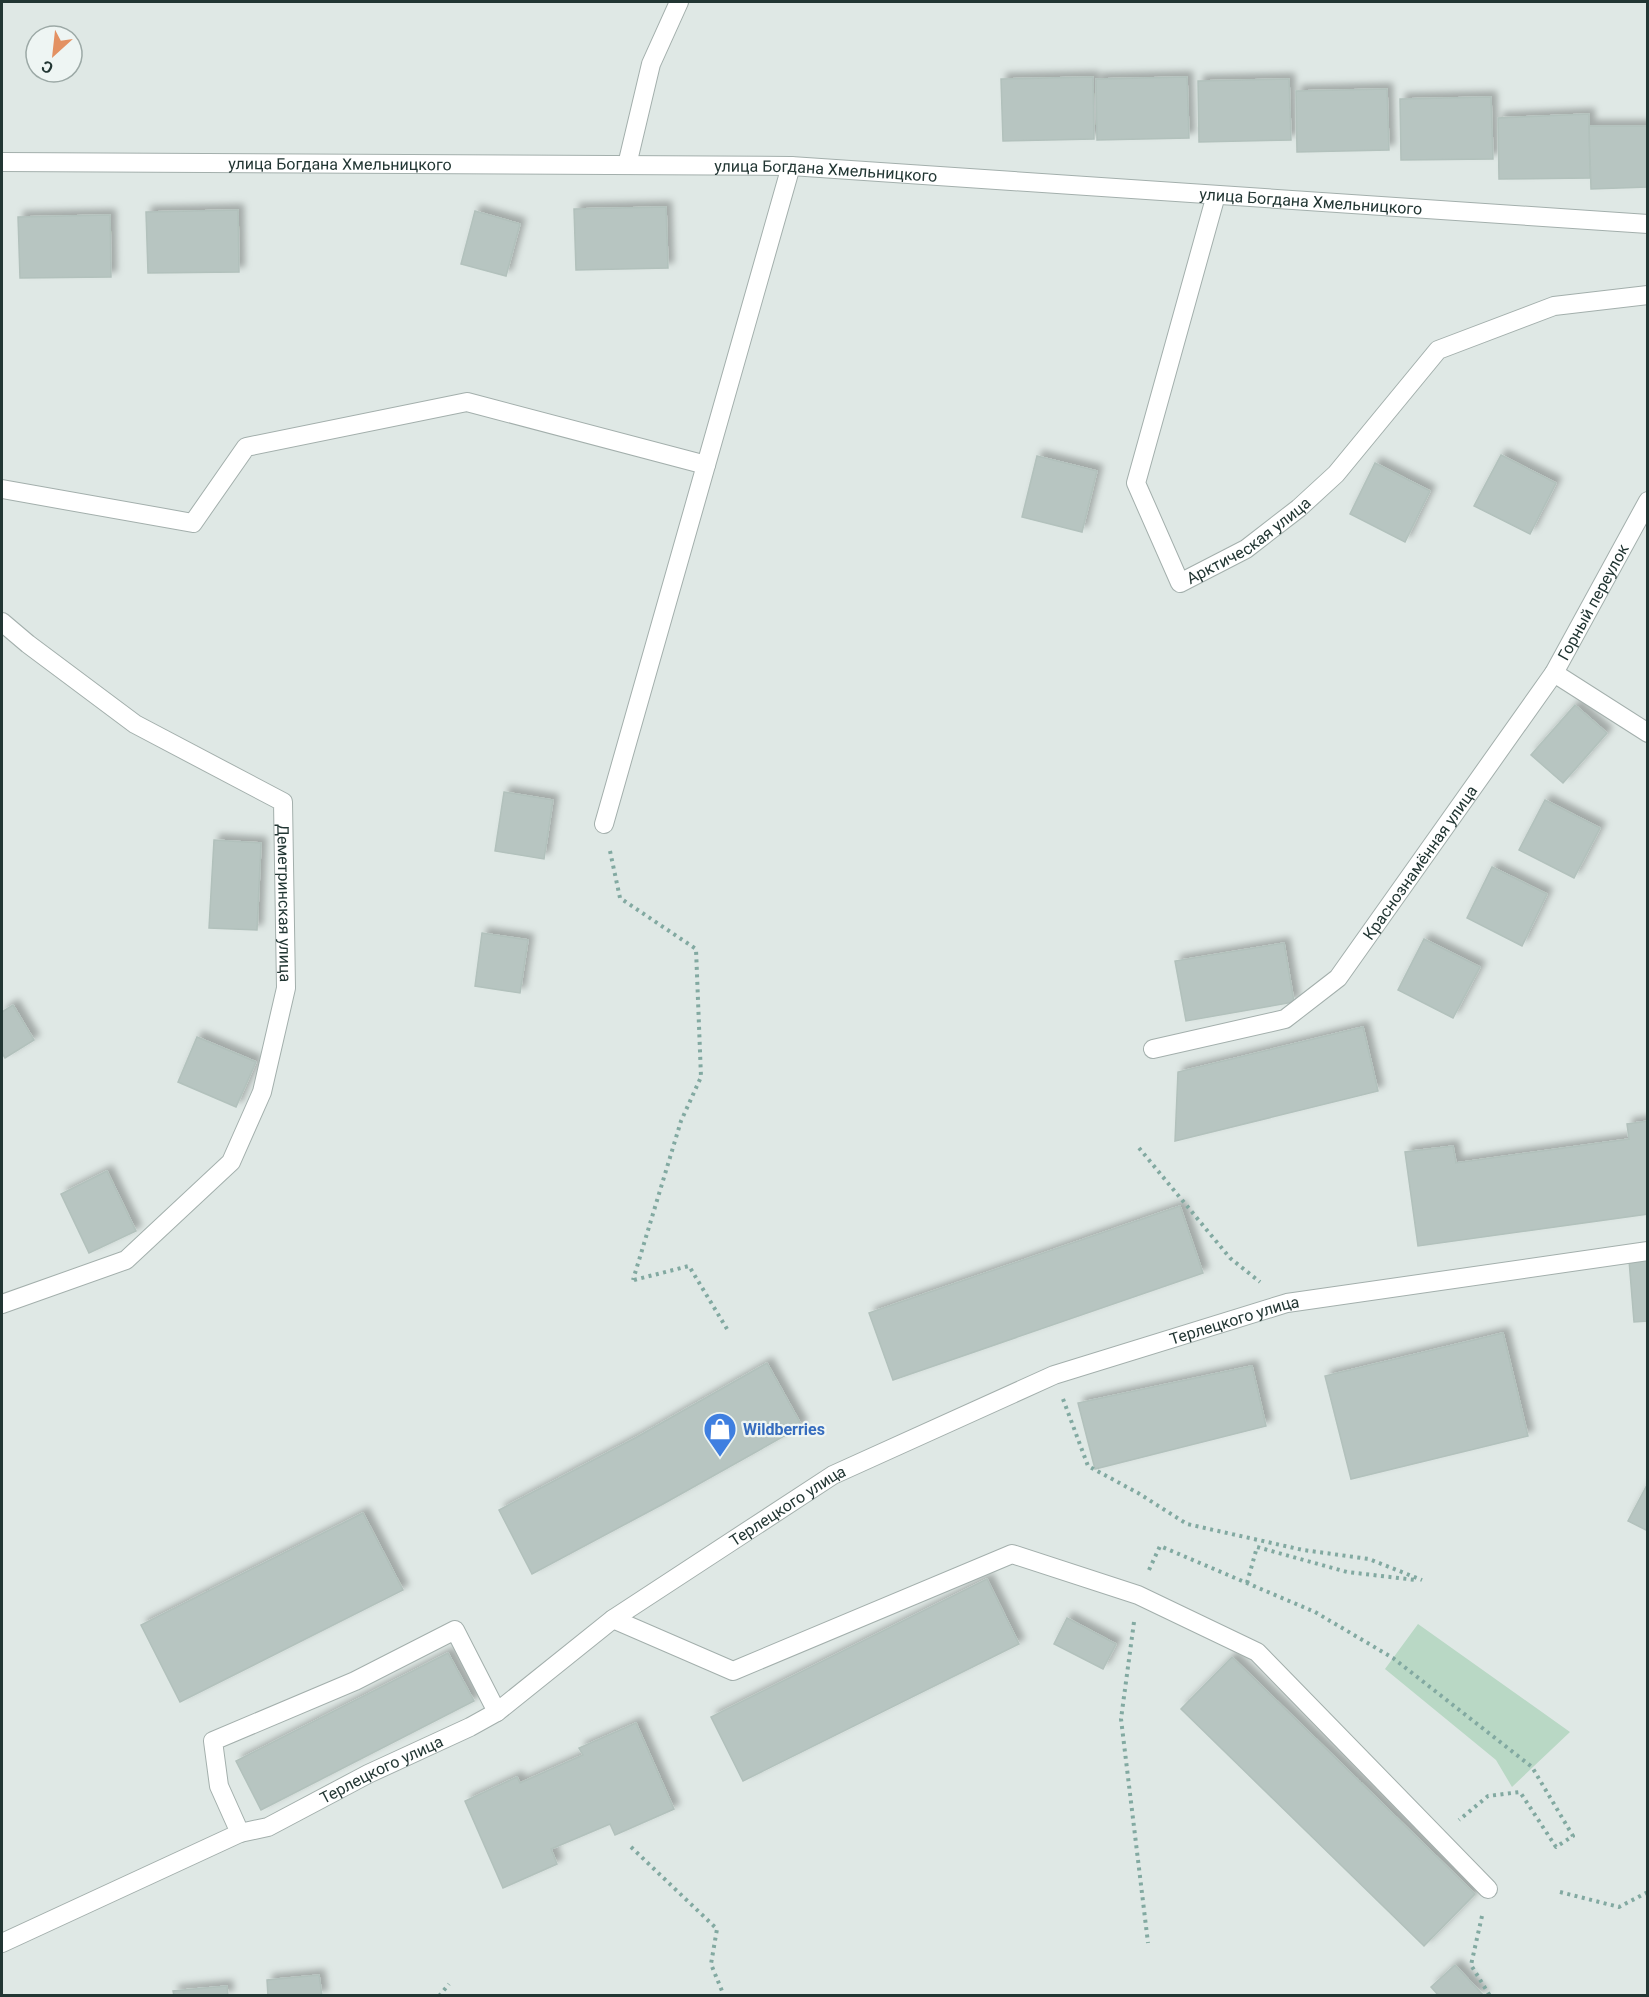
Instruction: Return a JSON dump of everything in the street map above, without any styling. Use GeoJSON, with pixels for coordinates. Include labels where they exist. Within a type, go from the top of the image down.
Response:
{"type":"FeatureCollection","features":[{"type":"Feature","properties":{"kind":"street"},"geometry":{"type":"LineString","coordinates":[[627,165],[651,63],[680,2]]}},
{"type":"Feature","properties":{"kind":"street","name":"улица Богдана Хмельницкого"},"geometry":{"type":"LineString","coordinates":[[2,162],[791,166],[1647,224]]}},
{"type":"Feature","properties":{"kind":"street"},"geometry":{"type":"LineString","coordinates":[[604,824],[791,166]]}},
{"type":"Feature","properties":{"kind":"street","name":"Арктическая улица"},"geometry":{"type":"LineString","coordinates":[[1216,195],[1136,483],[1180,583],[1246,549],[1299,508],[1336,474],[1438,350],[1554,306],[1647,295]]}},
{"type":"Feature","properties":{"kind":"street"},"geometry":{"type":"LineString","coordinates":[[2,489],[193,523],[246,447],[467,402],[706,465]]}},
{"type":"Feature","properties":{"kind":"street","name":"Горный переулок"},"geometry":{"type":"LineString","coordinates":[[1554,673],[1647,501]]}},
{"type":"Feature","properties":{"kind":"street","name":"Деметринская улица"},"geometry":{"type":"LineString","coordinates":[[2,622],[135,724],[283,802],[286,988],[262,1092],[231,1162],[126,1260],[2,1304]]}},
{"type":"Feature","properties":{"kind":"street"},"geometry":{"type":"LineString","coordinates":[[1554,673],[1647,733]]}},
{"type":"Feature","properties":{"kind":"street","name":"Краснознамённая улица"},"geometry":{"type":"LineString","coordinates":[[1154,1049],[1285,1019],[1338,978],[1554,673]]}},
{"type":"Feature","properties":{"kind":"street","name":"Терлецкого улица"},"geometry":{"type":"LineString","coordinates":[[2,1943],[240,1833],[268,1827],[368,1774],[470,1727],[497,1712],[613,1619],[833,1475],[1054,1375],[1287,1303],[1647,1251]]}},
{"type":"Feature","properties":{"kind":"street"},"geometry":{"type":"LineString","coordinates":[[613,1619],[733,1671],[1012,1554],[1138,1595],[1257,1652],[1488,1889]]}},
{"type":"Feature","properties":{"kind":"street"},"geometry":{"type":"LineString","coordinates":[[240,1833],[219,1786],[213,1742],[355,1681],[455,1630],[497,1712]]}},
{"type":"Feature","properties":{"kind":"path"},"geometry":{"type":"LineString","coordinates":[[604,824],[620,898],[696,949],[701,1077],[681,1121],[633,1280],[689,1266],[727,1329]]}},
{"type":"Feature","properties":{"kind":"path"},"geometry":{"type":"LineString","coordinates":[[1139,1148],[1230,1258]]}},
{"type":"Feature","properties":{"kind":"path"},"geometry":{"type":"LineString","coordinates":[[1054,1375],[1088,1466],[1138,1493],[1187,1524],[1303,1550],[1369,1559],[1422,1580],[1347,1572],[1257,1547],[1247,1583]]}},
{"type":"Feature","properties":{"kind":"path"},"geometry":{"type":"LineString","coordinates":[[1148,1943],[1121,1719],[1138,1595],[1160,1546],[1315,1612],[1403,1665],[1532,1767],[1573,1836],[1556,1847],[1520,1792],[1488,1796],[1437,1836]]}},
{"type":"Feature","properties":{"kind":"path"},"geometry":{"type":"LineString","coordinates":[[631,1847],[717,1929],[711,1964],[724,1995]]}},
{"type":"Feature","properties":{"kind":"path"},"geometry":{"type":"LineString","coordinates":[[1488,1889],[1472,1965],[1490,1995]]}},
{"type":"Feature","properties":{"kind":"path"},"geometry":{"type":"LineString","coordinates":[[1560,1893],[1619,1907],[1647,1892]]}},
{"type":"Feature","properties":{"kind":"path"},"geometry":{"type":"LineString","coordinates":[[439,1995],[449,1984]]}},
{"type":"Feature","properties":{"kind":"green space"},"geometry":{"type":"Polygon","coordinates":[[[1418,1624],[1570,1732],[1512,1787],[1496,1760],[1385,1669],[1418,1624]]]}},
{"type":"Feature","properties":{"kind":"building"},"geometry":{"type":"Polygon","coordinates":[[[1093,77],[1094,139],[1003,141],[1001,79],[1093,77]]]}},
{"type":"Feature","properties":{"kind":"building"},"geometry":{"type":"Polygon","coordinates":[[[1187,77],[1189,138],[1097,140],[1096,79],[1187,77]]]}},
{"type":"Feature","properties":{"kind":"building"},"geometry":{"type":"Polygon","coordinates":[[[1289,79],[1291,140],[1199,142],[1198,81],[1289,79]]]}},
{"type":"Feature","properties":{"kind":"building"},"geometry":{"type":"Polygon","coordinates":[[[1387,89],[1389,150],[1297,152],[1296,91],[1387,89]]]}},
{"type":"Feature","properties":{"kind":"building"},"geometry":{"type":"Polygon","coordinates":[[[1491,97],[1493,159],[1401,160],[1400,99],[1491,97]]]}},
{"type":"Feature","properties":{"kind":"building"},"geometry":{"type":"Polygon","coordinates":[[[1589,114],[1590,178],[1499,179],[1498,118],[1589,114]]]}},
{"type":"Feature","properties":{"kind":"building"},"geometry":{"type":"Polygon","coordinates":[[[1589,126],[1648,126],[1648,187],[1591,189],[1589,126]]]}},
{"type":"Feature","properties":{"kind":"building"},"geometry":{"type":"Polygon","coordinates":[[[666,207],[668,268],[576,270],[574,209],[666,207]]]}},
{"type":"Feature","properties":{"kind":"building"},"geometry":{"type":"Polygon","coordinates":[[[238,210],[239,272],[148,273],[146,212],[238,210]]]}},
{"type":"Feature","properties":{"kind":"building"},"geometry":{"type":"Polygon","coordinates":[[[475,211],[520,224],[506,276],[461,264],[475,211]]]}},
{"type":"Feature","properties":{"kind":"building"},"geometry":{"type":"Polygon","coordinates":[[[110,215],[111,277],[20,278],[18,217],[110,215]]]}},
{"type":"Feature","properties":{"kind":"building"},"geometry":{"type":"Polygon","coordinates":[[[1501,455],[1556,483],[1530,534],[1474,506],[1501,455]]]}},
{"type":"Feature","properties":{"kind":"building"},"geometry":{"type":"Polygon","coordinates":[[[1037,456],[1097,471],[1082,532],[1022,517],[1037,456]]]}},
{"type":"Feature","properties":{"kind":"building"},"geometry":{"type":"Polygon","coordinates":[[[1375,463],[1430,491],[1405,542],[1350,514],[1375,463]]]}},
{"type":"Feature","properties":{"kind":"building"},"geometry":{"type":"Polygon","coordinates":[[[1575,705],[1607,733],[1563,783],[1531,755],[1575,705]]]}},
{"type":"Feature","properties":{"kind":"building"},"geometry":{"type":"Polygon","coordinates":[[[504,792],[553,800],[544,859],[495,851],[504,792]]]}},
{"type":"Feature","properties":{"kind":"building"},"geometry":{"type":"Polygon","coordinates":[[[1545,800],[1600,828],[1574,878],[1519,850],[1545,800]]]}},
{"type":"Feature","properties":{"kind":"building"},"geometry":{"type":"Polygon","coordinates":[[[214,840],[261,843],[257,930],[209,928],[214,840]]]}},
{"type":"Feature","properties":{"kind":"building"},"geometry":{"type":"Polygon","coordinates":[[[1492,867],[1547,894],[1522,946],[1467,918],[1492,867]]]}},
{"type":"Feature","properties":{"kind":"building"},"geometry":{"type":"Polygon","coordinates":[[[482,933],[528,940],[520,993],[475,986],[482,933]]]}},
{"type":"Feature","properties":{"kind":"building"},"geometry":{"type":"Polygon","coordinates":[[[1424,939],[1480,967],[1453,1018],[1398,990],[1424,939]]]}},
{"type":"Feature","properties":{"kind":"building"},"geometry":{"type":"Polygon","coordinates":[[[1284,943],[1294,1002],[1186,1021],[1175,961],[1284,943]]]}},
{"type":"Feature","properties":{"kind":"building"},"geometry":{"type":"Polygon","coordinates":[[[13,1005],[34,1040],[5,1058],[2,1053],[2,1012],[13,1005]]]}},
{"type":"Feature","properties":{"kind":"building"},"geometry":{"type":"Polygon","coordinates":[[[1363,1027],[1378,1091],[1175,1141],[1178,1072],[1363,1027]]]}},
{"type":"Feature","properties":{"kind":"building"},"geometry":{"type":"Polygon","coordinates":[[[197,1037],[256,1062],[236,1107],[178,1082],[197,1037]]]}},
{"type":"Feature","properties":{"kind":"building"},"geometry":{"type":"Polygon","coordinates":[[[1648,1121],[1648,1214],[1418,1246],[1405,1152],[1453,1146],[1456,1163],[1629,1139],[1627,1124],[1648,1121]]]}},
{"type":"Feature","properties":{"kind":"building"},"geometry":{"type":"Polygon","coordinates":[[[107,1171],[136,1231],[89,1253],[61,1194],[107,1171]]]}},
{"type":"Feature","properties":{"kind":"building"},"geometry":{"type":"Polygon","coordinates":[[[1180,1206],[1203,1273],[893,1380],[869,1313],[1180,1206]]]}},
{"type":"Feature","properties":{"kind":"building"},"geometry":{"type":"Polygon","coordinates":[[[1648,1259],[1648,1321],[1634,1322],[1629,1260],[1648,1259]]]}},
{"type":"Feature","properties":{"kind":"building"},"geometry":{"type":"Polygon","coordinates":[[[1503,1333],[1528,1436],[1351,1479],[1325,1376],[1503,1333]]]}},
{"type":"Feature","properties":{"kind":"building"},"geometry":{"type":"Polygon","coordinates":[[[767,1363],[802,1426],[532,1574],[499,1510],[637,1437],[767,1363]]]}},
{"type":"Feature","properties":{"kind":"building"},"geometry":{"type":"Polygon","coordinates":[[[1252,1366],[1266,1426],[1095,1469],[1078,1403],[1252,1366]]]}},
{"type":"Feature","properties":{"kind":"building"},"geometry":{"type":"Polygon","coordinates":[[[1648,1483],[1648,1531],[1628,1521],[1648,1483]]]}},
{"type":"Feature","properties":{"kind":"building"},"geometry":{"type":"Polygon","coordinates":[[[363,1513],[403,1590],[180,1702],[141,1625],[363,1513]]]}},
{"type":"Feature","properties":{"kind":"building"},"geometry":{"type":"Polygon","coordinates":[[[987,1579],[1019,1644],[743,1781],[711,1717],[987,1579]]]}},
{"type":"Feature","properties":{"kind":"building"},"geometry":{"type":"Polygon","coordinates":[[[1067,1618],[1116,1644],[1103,1669],[1054,1644],[1067,1618]]]}},
{"type":"Feature","properties":{"kind":"building"},"geometry":{"type":"Polygon","coordinates":[[[448,1653],[474,1701],[261,1810],[236,1761],[448,1653]]]}},
{"type":"Feature","properties":{"kind":"building"},"geometry":{"type":"Polygon","coordinates":[[[1232,1657],[1475,1894],[1424,1946],[1181,1709],[1232,1657]]]}},
{"type":"Feature","properties":{"kind":"building"},"geometry":{"type":"Polygon","coordinates":[[[636,1723],[674,1809],[615,1835],[610,1824],[551,1849],[557,1864],[503,1888],[465,1801],[517,1777],[520,1783],[583,1755],[579,1748],[636,1723]]]}},
{"type":"Feature","properties":{"kind":"building"},"geometry":{"type":"Polygon","coordinates":[[[1455,1965],[1484,1996],[1439,1996],[1431,1987],[1455,1965]]]}},
{"type":"Feature","properties":{"kind":"building"},"geometry":{"type":"Polygon","coordinates":[[[319,1975],[322,1996],[268,1996],[267,1980],[319,1975]]]}},
{"type":"Feature","properties":{"kind":"building"},"geometry":{"type":"Polygon","coordinates":[[[227,1986],[228,1996],[174,1996],[173,1991],[227,1986]]]}},
{"type":"Feature","properties":{"kind":"place","name":"Wildberries"},"geometry":{"type":"Point","coordinates":[720,1458]}}]}
